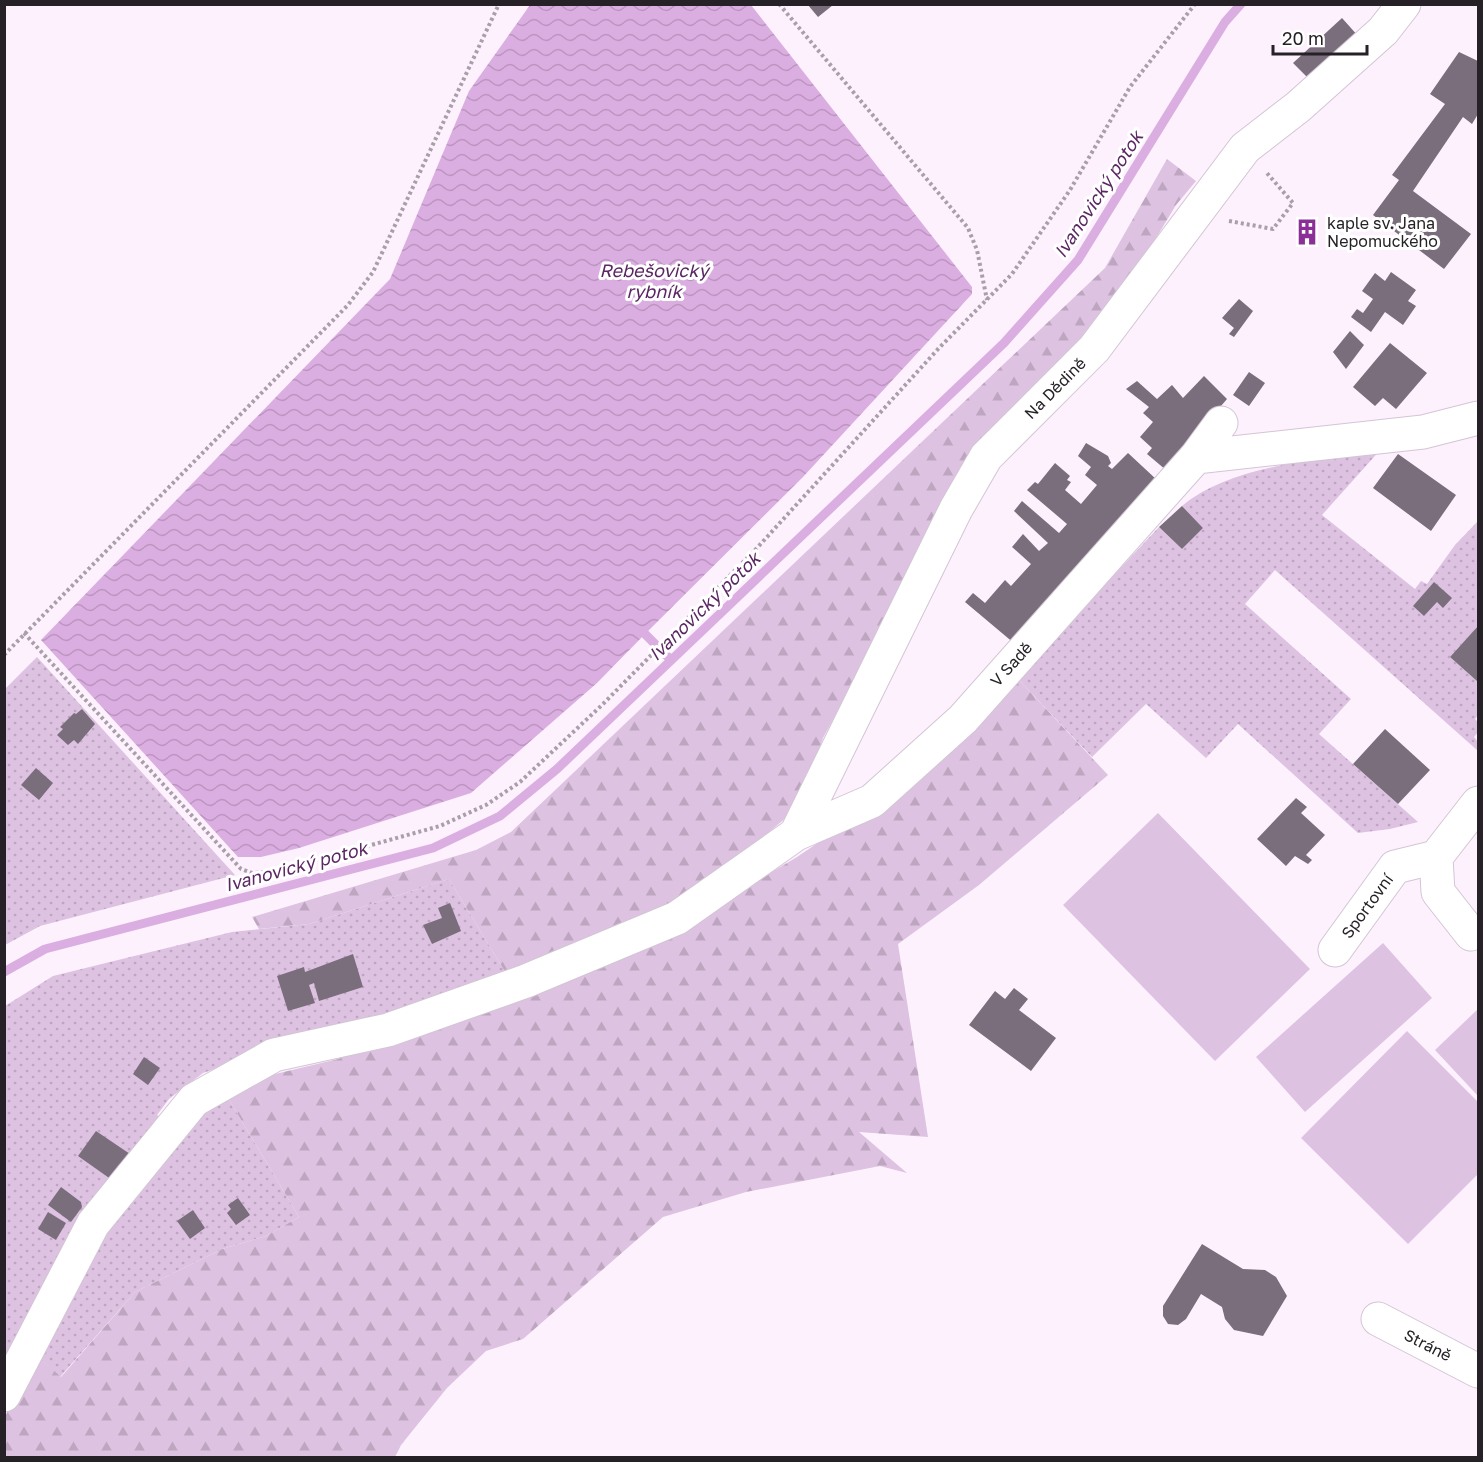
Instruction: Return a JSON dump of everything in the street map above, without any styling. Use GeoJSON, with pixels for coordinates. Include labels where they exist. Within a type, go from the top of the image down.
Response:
{"type":"FeatureCollection","features":[{"type":"Feature","properties":{"kind":"street","name":"Na Dědině"},"geometry":{"type":"LineString","coordinates":[[796,834],[956,509],[986,457],[1094,349],[1193,214],[1245,148],[1298,107],[1383,31],[1404,4]]}},
{"type":"Feature","properties":{"kind":"street"},"geometry":{"type":"LineString","coordinates":[[1196,457],[1423,432],[1479,418]]}},
{"type":"Feature","properties":{"kind":"street","name":"V Sadě"},"geometry":{"type":"LineString","coordinates":[[4,1395],[93,1224],[194,1100],[274,1055],[388,1030],[526,981],[677,918],[796,834],[872,801],[963,719],[1196,457],[1221,423]]}},
{"type":"Feature","properties":{"kind":"street"},"geometry":{"type":"LineString","coordinates":[[1471,934],[1438,891],[1436,857],[1479,803]]}},
{"type":"Feature","properties":{"kind":"street","name":"Sportovní"},"geometry":{"type":"LineString","coordinates":[[1335,950],[1395,867],[1436,857]]}},
{"type":"Feature","properties":{"kind":"street","name":"Stráně"},"geometry":{"type":"LineString","coordinates":[[1378,1319],[1479,1371]]}},
{"type":"Feature","properties":{"kind":"path"},"geometry":{"type":"LineString","coordinates":[[4,655],[99,561],[348,305],[361,288],[373,272],[499,4]]}},
{"type":"Feature","properties":{"kind":"path"},"geometry":{"type":"LineString","coordinates":[[779,4],[968,228],[977,250],[987,301]]}},
{"type":"Feature","properties":{"kind":"path"},"geometry":{"type":"LineString","coordinates":[[24,633],[241,869],[252,873],[277,871],[440,825],[486,805],[520,782],[663,643],[757,548],[939,348],[1012,274],[1070,190],[1130,87],[1195,4]]}},
{"type":"Feature","properties":{"kind":"path"},"geometry":{"type":"LineString","coordinates":[[1193,214],[1273,229],[1293,203],[1245,148]]}},
{"type":"Feature","properties":{"kind":"green space"},"geometry":{"type":"Polygon","coordinates":[[[1167,159],[1196,181],[1176,205],[1130,281],[974,462],[823,738],[801,805],[723,871],[656,911],[510,980],[449,879],[309,924],[259,929],[252,917],[476,850],[511,832],[1105,268],[1167,159]]]}},
{"type":"Feature","properties":{"kind":"green space"},"geometry":{"type":"Polygon","coordinates":[[[1382,448],[1322,515],[1415,589],[1421,581],[1427,584],[1455,545],[1478,521],[1478,626],[1450,657],[1478,682],[1478,715],[1475,719],[1478,722],[1478,732],[1474,737],[1478,742],[1478,751],[1275,570],[1245,604],[1351,699],[1319,734],[1418,822],[1390,829],[1358,833],[1238,724],[1206,758],[1146,704],[1092,757],[1017,678],[1159,527],[1182,549],[1203,528],[1182,506],[1202,492],[1225,481],[1277,466],[1382,448]]]}},
{"type":"Feature","properties":{"kind":"green space"},"geometry":{"type":"Polygon","coordinates":[[[37,657],[235,875],[40,926],[5,945],[5,689],[37,657]]]}},
{"type":"Feature","properties":{"kind":"green space"},"geometry":{"type":"Polygon","coordinates":[[[1017,678],[1108,775],[979,885],[898,944],[928,1137],[859,1132],[907,1173],[880,1166],[746,1192],[663,1217],[523,1339],[486,1351],[447,1388],[401,1445],[395,1457],[5,1458],[5,1416],[40,1358],[61,1377],[135,1292],[222,1249],[266,1236],[299,1217],[228,1098],[271,1075],[338,1059],[378,1038],[668,934],[797,857],[918,775],[1017,678]]]}},
{"type":"Feature","properties":{"kind":"green space"},"geometry":{"type":"Polygon","coordinates":[[[1158,813],[1310,969],[1215,1061],[1063,905],[1158,813]]]}},
{"type":"Feature","properties":{"kind":"green space"},"geometry":{"type":"Polygon","coordinates":[[[449,879],[510,980],[290,1043],[203,1073],[169,1099],[157,1115],[165,1120],[99,1190],[83,1214],[5,1384],[5,1006],[53,976],[232,932],[309,924],[449,879]]]}},
{"type":"Feature","properties":{"kind":"green space"},"geometry":{"type":"Polygon","coordinates":[[[1383,943],[1432,998],[1305,1112],[1256,1057],[1383,943]]]}},
{"type":"Feature","properties":{"kind":"green space"},"geometry":{"type":"Polygon","coordinates":[[[1478,1009],[1478,1096],[1435,1050],[1478,1009]]]}},
{"type":"Feature","properties":{"kind":"green space"},"geometry":{"type":"Polygon","coordinates":[[[1407,1031],[1478,1102],[1478,1174],[1408,1244],[1301,1138],[1407,1031]]]}},
{"type":"Feature","properties":{"kind":"green space"},"geometry":{"type":"Polygon","coordinates":[[[228,1098],[299,1217],[266,1236],[222,1249],[135,1292],[60,1377],[40,1358],[91,1251],[192,1118],[228,1098]]]}},
{"type":"Feature","properties":{"kind":"water","name":"Rebešovický rybník"},"geometry":{"type":"Polygon","coordinates":[[[530,5],[751,5],[972,287],[972,294],[803,477],[597,683],[471,793],[299,848],[261,857],[238,857],[41,640],[390,279],[469,91],[530,5]]]}},
{"type":"Feature","properties":{"kind":"building"},"geometry":{"type":"Polygon","coordinates":[[[808,5],[833,5],[818,17],[808,5]]]}},
{"type":"Feature","properties":{"kind":"building"},"geometry":{"type":"Polygon","coordinates":[[[1342,18],[1359,37],[1311,81],[1293,63],[1342,18]]]}},
{"type":"Feature","properties":{"kind":"building"},"geometry":{"type":"Polygon","coordinates":[[[1459,52],[1478,61],[1478,114],[1472,124],[1463,117],[1413,191],[1471,234],[1444,269],[1373,215],[1399,180],[1392,175],[1445,104],[1430,94],[1459,52]]]}},
{"type":"Feature","properties":{"kind":"building","name":"kaple sv. Jana Nepomuckého"},"geometry":{"type":"Polygon","coordinates":[[[1307,226],[1313,230],[1307,238],[1302,234],[1307,226]]]}},
{"type":"Feature","properties":{"kind":"building"},"geometry":{"type":"Polygon","coordinates":[[[1391,272],[1416,290],[1408,301],[1416,306],[1403,325],[1385,312],[1371,332],[1351,317],[1357,309],[1363,313],[1373,299],[1362,291],[1375,273],[1385,281],[1391,272]]]}},
{"type":"Feature","properties":{"kind":"building"},"geometry":{"type":"Polygon","coordinates":[[[1239,299],[1253,311],[1234,337],[1229,334],[1234,328],[1222,318],[1239,299]]]}},
{"type":"Feature","properties":{"kind":"building"},"geometry":{"type":"Polygon","coordinates":[[[1350,331],[1364,345],[1346,369],[1333,352],[1350,331]]]}},
{"type":"Feature","properties":{"kind":"building"},"geometry":{"type":"Polygon","coordinates":[[[1390,343],[1427,373],[1396,409],[1383,398],[1375,406],[1353,387],[1390,343]]]}},
{"type":"Feature","properties":{"kind":"building"},"geometry":{"type":"Polygon","coordinates":[[[1249,372],[1265,383],[1249,406],[1233,395],[1249,372]]]}},
{"type":"Feature","properties":{"kind":"building"},"geometry":{"type":"Polygon","coordinates":[[[1204,376],[1227,399],[1166,470],[1147,454],[1152,448],[1140,437],[1153,422],[1143,413],[1149,407],[1126,389],[1137,381],[1157,399],[1172,385],[1183,398],[1204,376]]]}},
{"type":"Feature","properties":{"kind":"building"},"geometry":{"type":"Polygon","coordinates":[[[1086,443],[1108,456],[1111,463],[1108,466],[1112,469],[1128,453],[1157,480],[1015,644],[965,602],[973,593],[985,603],[1005,580],[1011,586],[1031,564],[1012,547],[1023,534],[1039,551],[1048,543],[1014,511],[1022,501],[1059,533],[1067,524],[1027,490],[1035,482],[1038,484],[1055,463],[1070,476],[1067,480],[1071,482],[1065,490],[1081,504],[1097,485],[1085,475],[1091,467],[1078,456],[1086,443]]]}},
{"type":"Feature","properties":{"kind":"building"},"geometry":{"type":"Polygon","coordinates":[[[1398,454],[1456,495],[1431,531],[1373,488],[1398,454]]]}},
{"type":"Feature","properties":{"kind":"building"},"geometry":{"type":"Polygon","coordinates":[[[1182,506],[1203,528],[1182,549],[1159,527],[1182,506]]]}},
{"type":"Feature","properties":{"kind":"building"},"geometry":{"type":"Polygon","coordinates":[[[1434,582],[1452,598],[1443,608],[1437,602],[1424,616],[1413,606],[1434,582]]]}},
{"type":"Feature","properties":{"kind":"building"},"geometry":{"type":"Polygon","coordinates":[[[1478,626],[1478,682],[1450,657],[1478,626]]]}},
{"type":"Feature","properties":{"kind":"building"},"geometry":{"type":"Polygon","coordinates":[[[82,709],[95,724],[78,744],[74,740],[68,745],[57,735],[63,729],[60,727],[74,713],[82,709]]]}},
{"type":"Feature","properties":{"kind":"building"},"geometry":{"type":"Polygon","coordinates":[[[1385,729],[1430,770],[1398,804],[1353,764],[1385,729]]]}},
{"type":"Feature","properties":{"kind":"building"},"geometry":{"type":"Polygon","coordinates":[[[36,768],[53,783],[39,800],[21,785],[36,768]]]}},
{"type":"Feature","properties":{"kind":"building"},"geometry":{"type":"Polygon","coordinates":[[[1296,798],[1307,807],[1301,813],[1325,835],[1306,855],[1312,860],[1308,864],[1295,856],[1286,866],[1257,839],[1296,798]]]}},
{"type":"Feature","properties":{"kind":"building"},"geometry":{"type":"Polygon","coordinates":[[[450,903],[461,931],[432,944],[423,925],[442,918],[438,908],[450,903]]]}},
{"type":"Feature","properties":{"kind":"building"},"geometry":{"type":"Polygon","coordinates":[[[353,954],[363,987],[319,1001],[314,983],[309,985],[315,1003],[288,1011],[277,976],[304,967],[305,972],[353,954]]]}},
{"type":"Feature","properties":{"kind":"building"},"geometry":{"type":"Polygon","coordinates":[[[1014,988],[1028,999],[1019,1010],[1056,1038],[1031,1071],[969,1025],[995,991],[1005,999],[1014,988]]]}},
{"type":"Feature","properties":{"kind":"building"},"geometry":{"type":"Polygon","coordinates":[[[144,1057],[160,1068],[148,1085],[133,1074],[144,1057]]]}},
{"type":"Feature","properties":{"kind":"building"},"geometry":{"type":"Polygon","coordinates":[[[96,1131],[130,1154],[112,1180],[78,1156],[96,1131]]]}},
{"type":"Feature","properties":{"kind":"building"},"geometry":{"type":"Polygon","coordinates":[[[61,1187],[81,1202],[82,1207],[71,1222],[48,1205],[61,1187]]]}},
{"type":"Feature","properties":{"kind":"building"},"geometry":{"type":"Polygon","coordinates":[[[238,1198],[250,1215],[236,1225],[227,1213],[231,1209],[228,1205],[238,1198]]]}},
{"type":"Feature","properties":{"kind":"building"},"geometry":{"type":"Polygon","coordinates":[[[193,1210],[205,1228],[190,1239],[177,1221],[193,1210]]]}},
{"type":"Feature","properties":{"kind":"building"},"geometry":{"type":"Polygon","coordinates":[[[48,1212],[66,1223],[56,1240],[38,1229],[48,1212]]]}},
{"type":"Feature","properties":{"kind":"building"},"geometry":{"type":"Polygon","coordinates":[[[1202,1244],[1243,1269],[1265,1270],[1276,1277],[1287,1296],[1263,1336],[1234,1330],[1225,1319],[1222,1307],[1201,1294],[1186,1319],[1178,1325],[1168,1324],[1163,1316],[1163,1306],[1202,1244]]]}},
{"type":"Feature","properties":{"kind":"waterway","name":"Ivanovický potok"},"geometry":{"type":"LineString","coordinates":[[4,972],[45,949],[433,848],[500,816],[557,769],[1004,343],[1078,260],[1225,22],[1241,4]]}},
{"type":"Feature","properties":{"kind":"waterway"},"geometry":{"type":"LineString","coordinates":[[645,634],[671,660]]}},
{"type":"Feature","properties":{"kind":"place","name":"kaple sv. Jana Nepomuckého"},"geometry":{"type":"Point","coordinates":[1307,232]}}]}
